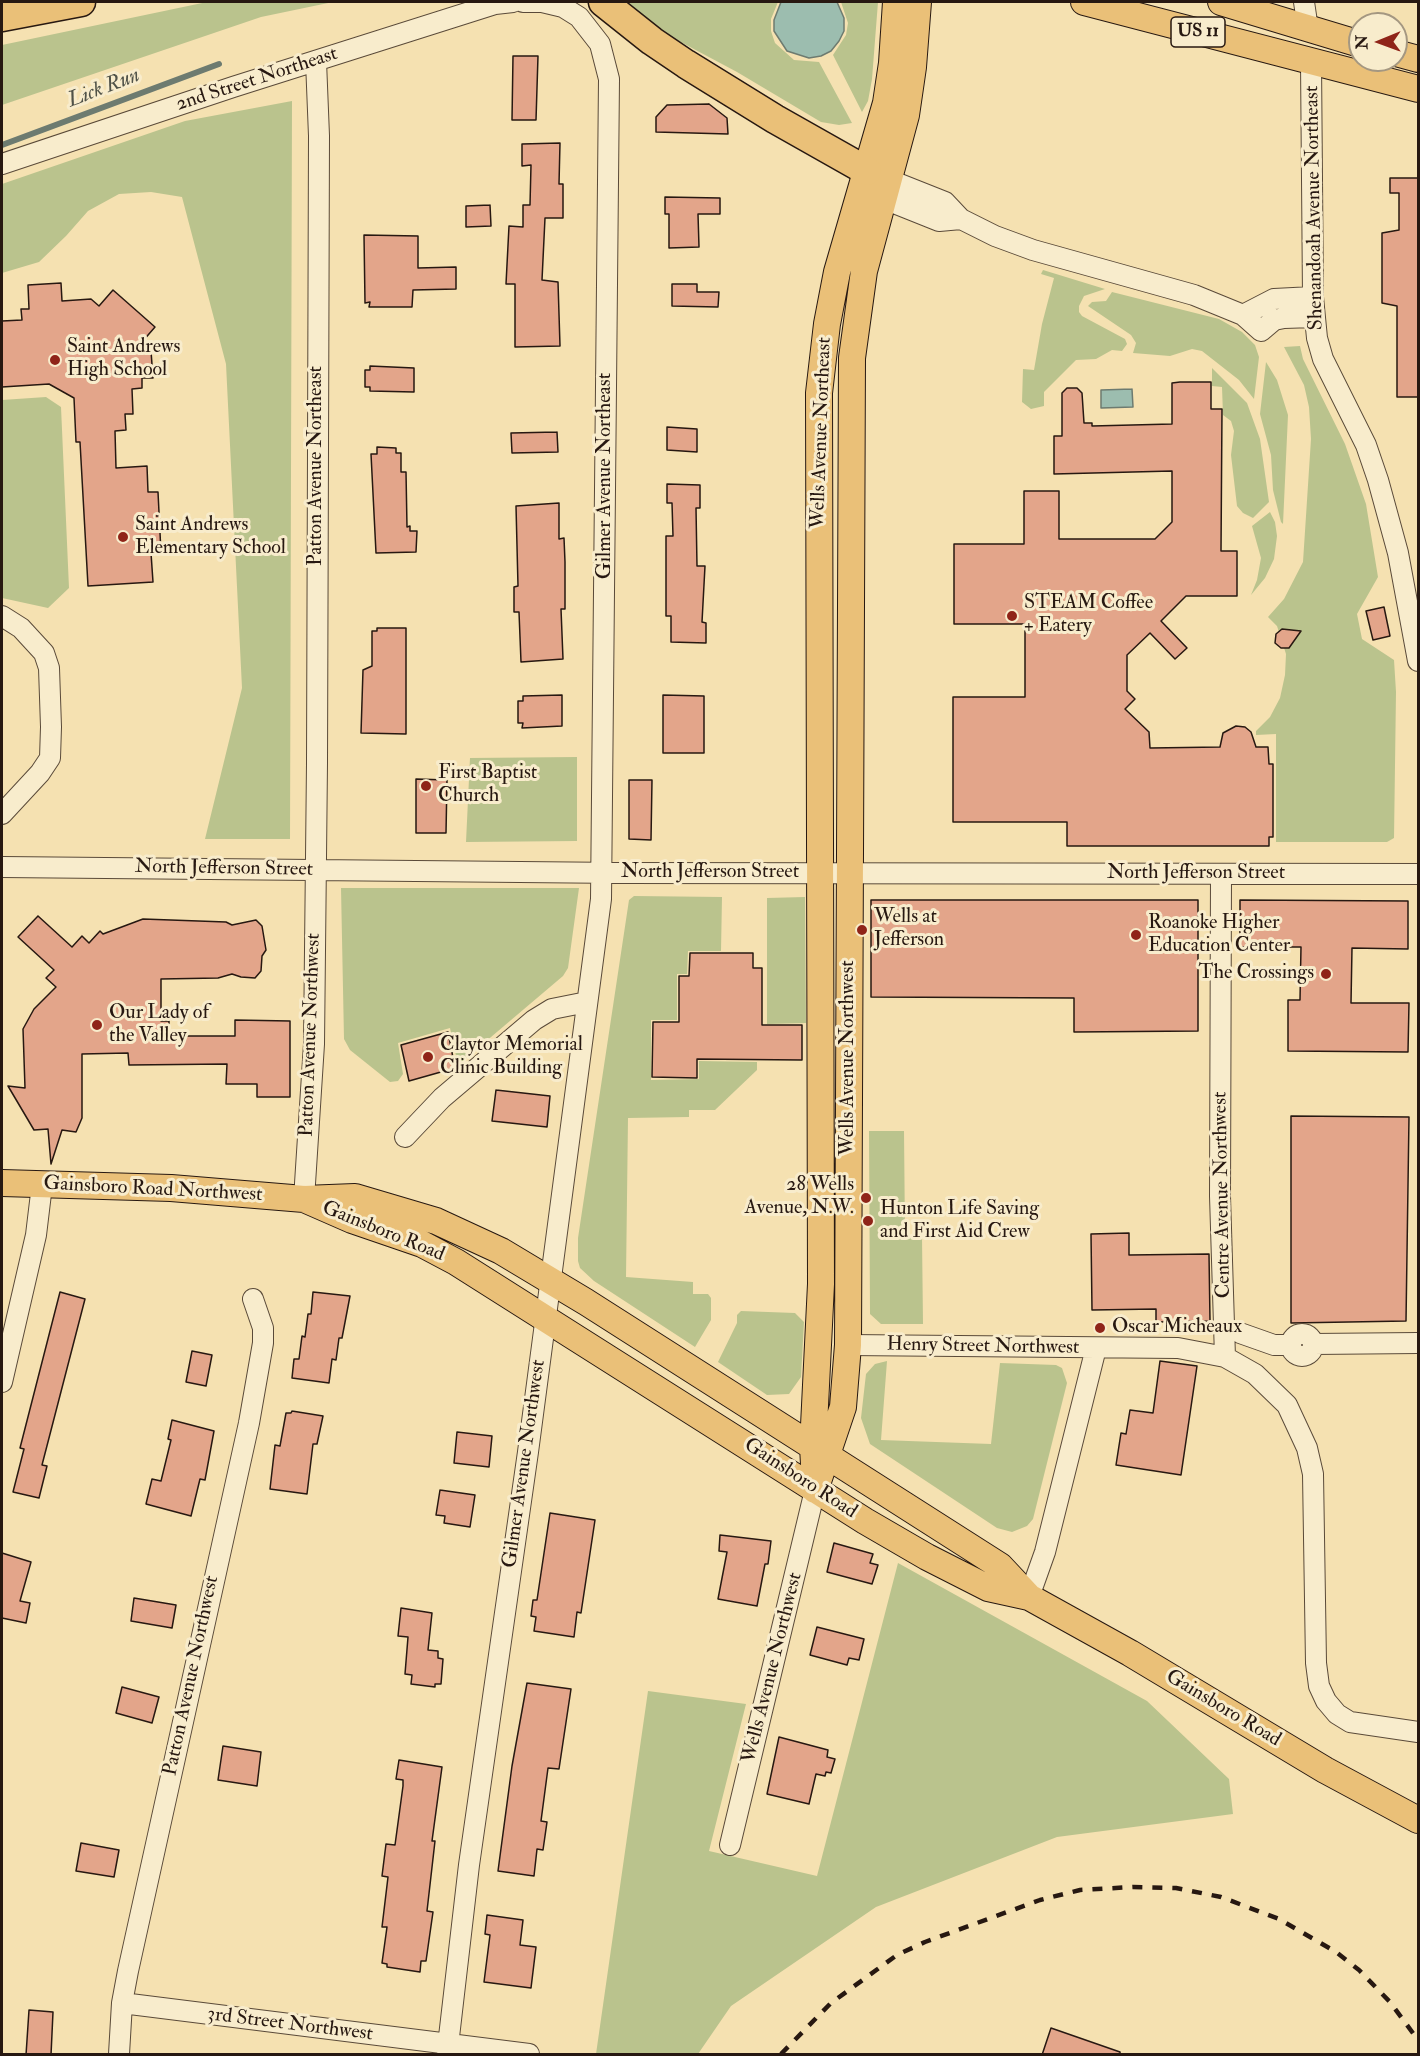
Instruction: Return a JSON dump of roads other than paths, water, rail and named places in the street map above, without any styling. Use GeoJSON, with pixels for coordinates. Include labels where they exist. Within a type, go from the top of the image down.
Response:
{"type":"FeatureCollection","features":[{"type":"Feature","properties":{"kind":"highway"},"geometry":{"type":"LineString","coordinates":[[2,17],[81,2]]}},
{"type":"Feature","properties":{"kind":"highway"},"geometry":{"type":"LineString","coordinates":[[603,2],[652,41],[686,64],[881,183]]}},
{"type":"Feature","properties":{"kind":"main road","name":"Wells Avenue Northeast"},"geometry":{"type":"LineString","coordinates":[[848,873],[852,358],[864,271],[881,183],[896,2]]}},
{"type":"Feature","properties":{"kind":"main road","name":"Wells Avenue Northeast"},"geometry":{"type":"LineString","coordinates":[[819,873],[819,393],[826,324],[834,282],[881,183],[909,96],[918,2]]}},
{"type":"Feature","properties":{"kind":"main road","name":"US 11"},"geometry":{"type":"LineString","coordinates":[[1084,2],[1413,88]]}},
{"type":"Feature","properties":{"kind":"main road","name":"US 11"},"geometry":{"type":"LineString","coordinates":[[1221,2],[1348,41]]}},
{"type":"Feature","properties":{"kind":"main road","name":"Wells Avenue Northwest"},"geometry":{"type":"LineString","coordinates":[[815,1490],[821,1452],[819,873]]}},
{"type":"Feature","properties":{"kind":"main road","name":"Wells Avenue Northwest"},"geometry":{"type":"LineString","coordinates":[[821,1452],[843,1407],[848,1345],[848,873]]}},
{"type":"Feature","properties":{"kind":"main road","name":"Gainsboro Road Northwest"},"geometry":{"type":"LineString","coordinates":[[2,1183],[171,1188],[304,1198]]}},
{"type":"Feature","properties":{"kind":"main road","name":"Gainsboro Road"},"geometry":{"type":"LineString","coordinates":[[304,1198],[355,1197],[404,1210],[470,1235],[549,1280],[1000,1566],[1029,1597]]}},
{"type":"Feature","properties":{"kind":"main road","name":"Gainsboro Road"},"geometry":{"type":"LineString","coordinates":[[304,1198],[352,1220],[422,1244],[544,1317],[815,1490],[947,1568],[988,1588],[1029,1597],[1130,1653],[1325,1770],[1419,1820]]}},
{"type":"Feature","properties":{"kind":"street","name":"2nd Street Northeast"},"geometry":{"type":"LineString","coordinates":[[2,164],[495,4],[513,2]]}},
{"type":"Feature","properties":{"kind":"street","name":"Gilmer Avenue Northeast"},"geometry":{"type":"LineString","coordinates":[[523,2],[542,2],[563,7],[579,17],[600,44],[609,79],[601,873]]}},
{"type":"Feature","properties":{"kind":"street"},"geometry":{"type":"LineString","coordinates":[[1304,2],[1308,29]]}},
{"type":"Feature","properties":{"kind":"street","name":"Patton Avenue Northeast"},"geometry":{"type":"LineString","coordinates":[[314,871],[319,136],[316,61]]}},
{"type":"Feature","properties":{"kind":"street","name":"Shenandoah Avenue Northeast"},"geometry":{"type":"LineString","coordinates":[[1311,63],[1314,307],[1323,359],[1362,437],[1378,480],[1398,553],[1419,661]]}},
{"type":"Feature","properties":{"kind":"street"},"geometry":{"type":"LineString","coordinates":[[881,183],[939,221],[961,219],[995,236],[1033,250],[1194,295],[1243,315],[1261,331],[1274,320],[1314,307]]}},
{"type":"Feature","properties":{"kind":"street"},"geometry":{"type":"LineString","coordinates":[[1243,315],[1260,304],[1274,299],[1314,307]]}},
{"type":"Feature","properties":{"kind":"street"},"geometry":{"type":"LineString","coordinates":[[2,616],[21,628],[44,653],[49,668],[51,727],[50,758],[40,773],[2,814]]}},
{"type":"Feature","properties":{"kind":"street","name":"North Jefferson Street"},"geometry":{"type":"LineString","coordinates":[[2,867],[601,873],[1419,874]]}},
{"type":"Feature","properties":{"kind":"street","name":"Patton Avenue Northwest"},"geometry":{"type":"LineString","coordinates":[[304,1198],[314,1044],[314,871]]}},
{"type":"Feature","properties":{"kind":"street","name":"Gilmer Avenue Northwest"},"geometry":{"type":"LineString","coordinates":[[447,2050],[469,1865],[601,899],[601,873]]}},
{"type":"Feature","properties":{"kind":"street","name":"Centre Avenue Northwest"},"geometry":{"type":"LineString","coordinates":[[1221,874],[1220,1196],[1225,1357]]}},
{"type":"Feature","properties":{"kind":"street"},"geometry":{"type":"LineString","coordinates":[[405,1137],[442,1098],[534,1020],[560,1007],[587,1002]]}},
{"type":"Feature","properties":{"kind":"street"},"geometry":{"type":"LineString","coordinates":[[2,1382],[36,1234],[42,1185]]}},
{"type":"Feature","properties":{"kind":"street","name":"Patton Avenue Northwest"},"geometry":{"type":"LineString","coordinates":[[119,2055],[122,2003],[210,1593],[249,1424],[264,1343],[263,1328],[253,1299]]}},
{"type":"Feature","properties":{"kind":"street"},"geometry":{"type":"LineString","coordinates":[[1240,1333],[1274,1345],[1291,1345],[1296,1354],[1302,1355],[1320,1344],[1419,1343]]}},
{"type":"Feature","properties":{"kind":"street","name":"Henry Street Northwest"},"geometry":{"type":"LineString","coordinates":[[848,1345],[1178,1348],[1225,1357]]}},
{"type":"Feature","properties":{"kind":"street"},"geometry":{"type":"LineString","coordinates":[[1029,1597],[1045,1552],[1096,1348]]}},
{"type":"Feature","properties":{"kind":"street"},"geometry":{"type":"LineString","coordinates":[[1225,1357],[1255,1374],[1273,1390],[1297,1423],[1307,1448],[1313,1474],[1316,1663],[1319,1686],[1326,1701],[1337,1714],[1350,1722],[1419,1732]]}},
{"type":"Feature","properties":{"kind":"street","name":"Wells Avenue Northwest"},"geometry":{"type":"LineString","coordinates":[[730,1845],[815,1490]]}},
{"type":"Feature","properties":{"kind":"street","name":"3rd Street Northwest"},"geometry":{"type":"LineString","coordinates":[[122,2003],[447,2050],[529,2055]]}},
{"type":"Feature","properties":{"kind":"waterway","name":"Lick Run"},"geometry":{"type":"LineString","coordinates":[[2,145],[219,64]]}},
{"type":"Feature","properties":{"kind":"railway"},"geometry":{"type":"LineString","coordinates":[[781,2054],[831,2003],[897,1955],[925,1942],[1040,1900],[1080,1890],[1133,1887],[1176,1888],[1221,1897],[1279,1919],[1336,1952],[1359,1970],[1390,2002],[1418,2040]]}},
{"type":"Feature","properties":{"kind":"place","name":"Saint Andrews High School"},"geometry":{"type":"Point","coordinates":[55,360]}},
{"type":"Feature","properties":{"kind":"place","name":"Saint Andrews Elementary School"},"geometry":{"type":"Point","coordinates":[123,537]}},
{"type":"Feature","properties":{"kind":"place","name":"STEAM Coffee + Eatery"},"geometry":{"type":"Point","coordinates":[1012,616]}},
{"type":"Feature","properties":{"kind":"place","name":"First Baptist Church"},"geometry":{"type":"Point","coordinates":[426,786]}},
{"type":"Feature","properties":{"kind":"place","name":"Wells at Jefferson"},"geometry":{"type":"Point","coordinates":[862,930]}},
{"type":"Feature","properties":{"kind":"place","name":"Roanoke Higher Education Center"},"geometry":{"type":"Point","coordinates":[1136,935]}},
{"type":"Feature","properties":{"kind":"place","name":"The Crossings"},"geometry":{"type":"Point","coordinates":[1326,974]}},
{"type":"Feature","properties":{"kind":"place","name":"Our Lady of the Valley"},"geometry":{"type":"Point","coordinates":[97,1025]}},
{"type":"Feature","properties":{"kind":"place","name":"Claytor Memorial Clinic Building"},"geometry":{"type":"Point","coordinates":[428,1057]}},
{"type":"Feature","properties":{"kind":"place","name":"28 Wells Avenue, N.W."},"geometry":{"type":"Point","coordinates":[866,1198]}},
{"type":"Feature","properties":{"kind":"place","name":"Hunton Life Saving and First Aid Crew"},"geometry":{"type":"Point","coordinates":[868,1221]}},
{"type":"Feature","properties":{"kind":"place","name":"Oscar Micheaux"},"geometry":{"type":"Point","coordinates":[1100,1328]}}]}
